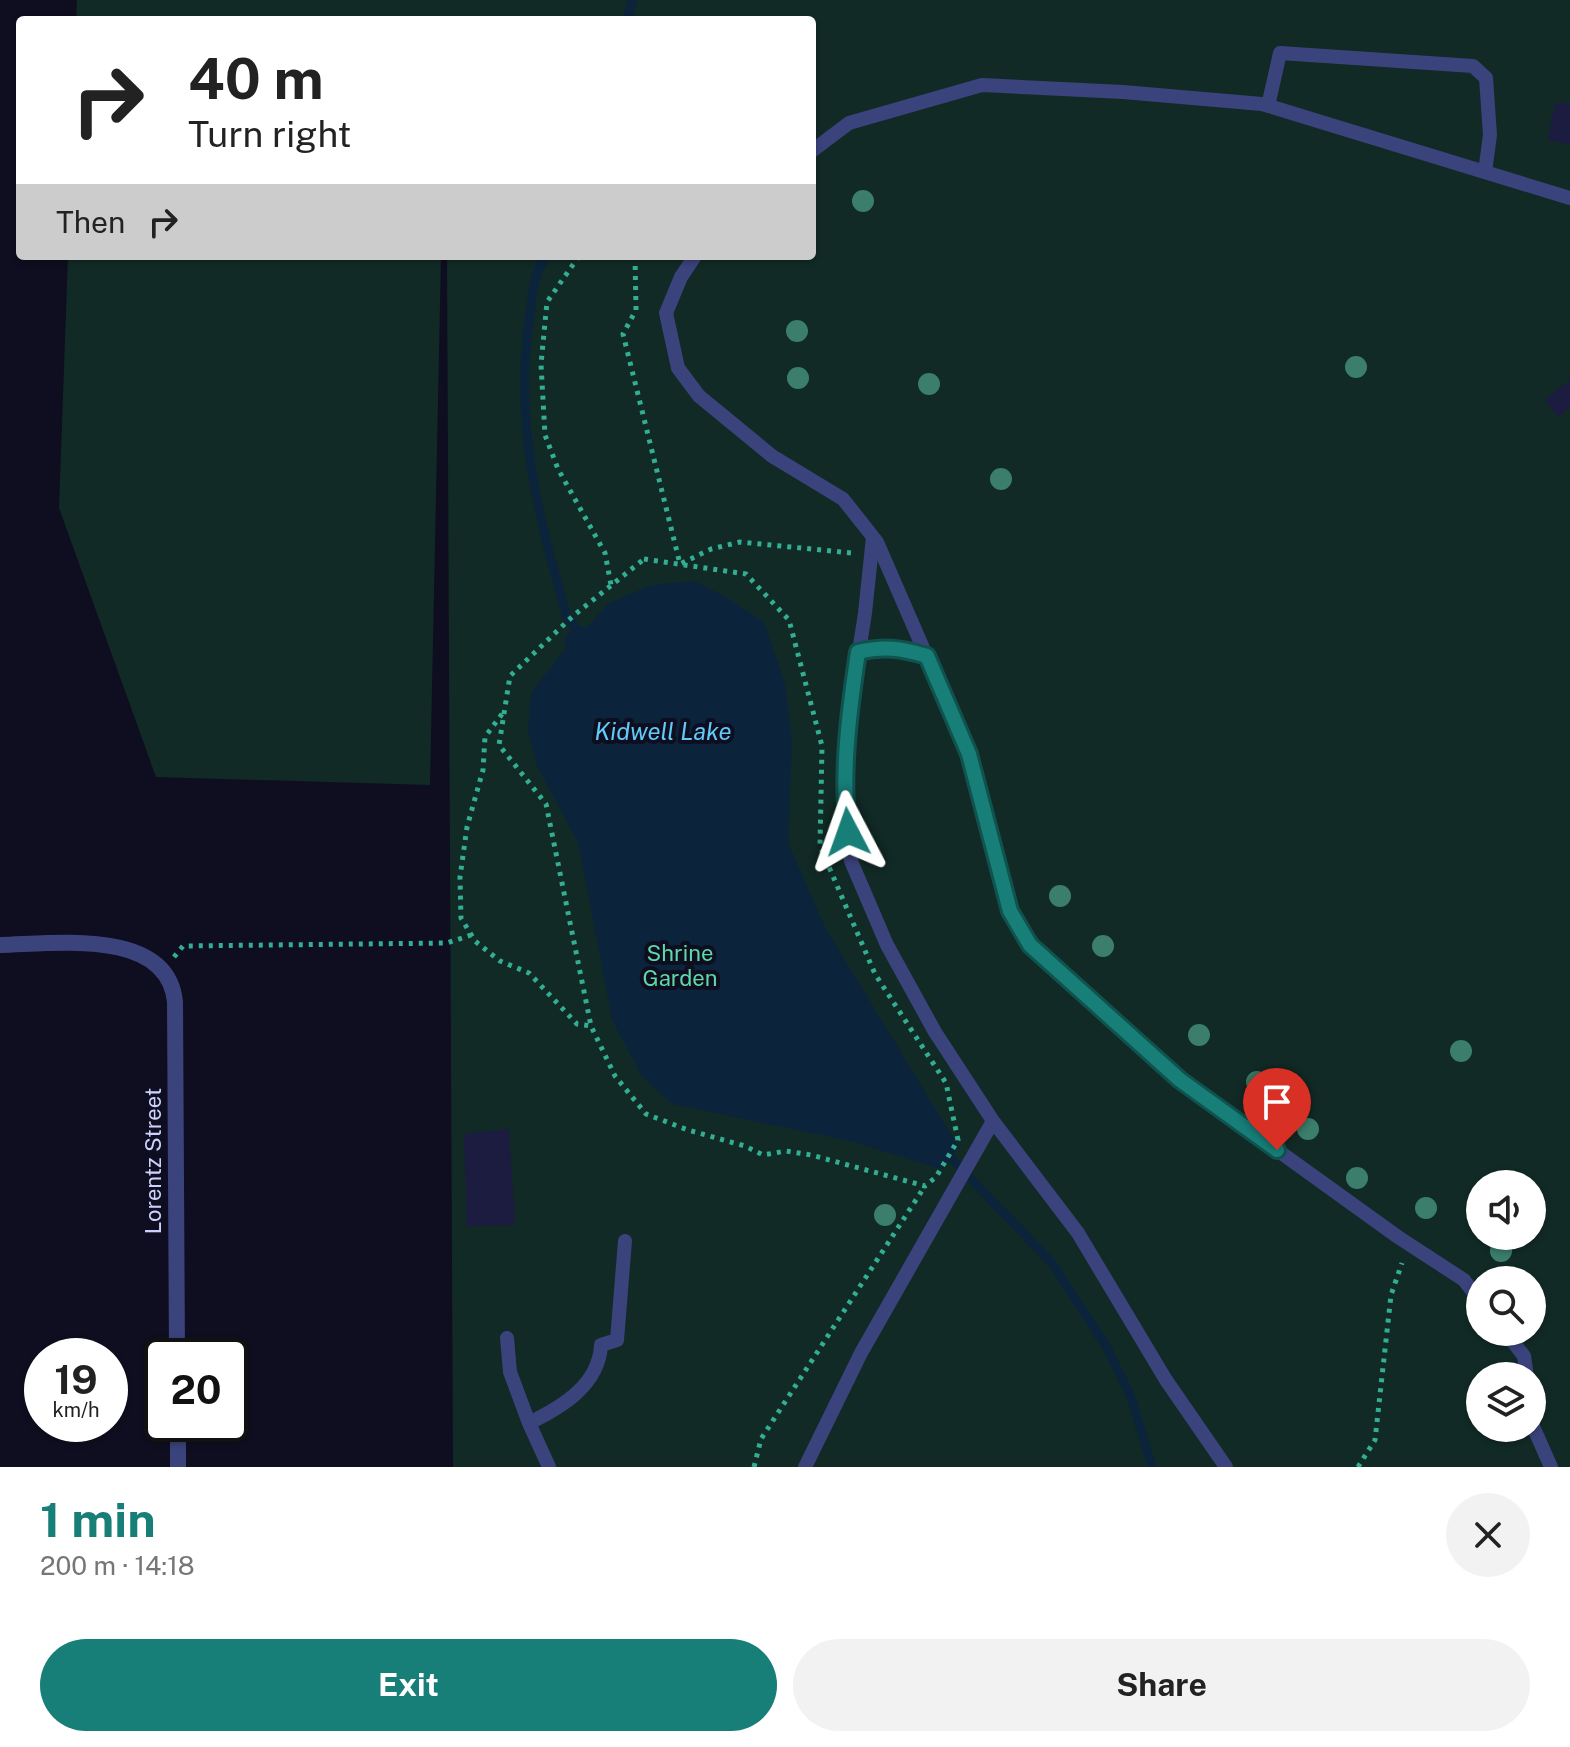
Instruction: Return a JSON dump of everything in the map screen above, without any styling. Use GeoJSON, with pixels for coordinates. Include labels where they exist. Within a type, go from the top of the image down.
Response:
{"type":"FeatureCollection","features":[{"type":"Feature","properties":{"kind":"street","name":"Lorentz Street"},"geometry":{"type":"LineString","coordinates":[[0,945],[92,943],[140,953],[163,969],[170,978],[175,1002],[177,1338]]}},
{"type":"Feature","properties":{"kind":"street"},"geometry":{"type":"LineString","coordinates":[[178,1442],[178,1467]]}},
{"type":"Feature","properties":{"kind":"lane"},"geometry":{"type":"LineString","coordinates":[[1268,106],[1280,53],[1473,66],[1486,78],[1490,135],[1485,172]]}},
{"type":"Feature","properties":{"kind":"lane"},"geometry":{"type":"LineString","coordinates":[[816,148],[849,123],[982,85],[1123,92],[1268,106],[1570,198]]}},
{"type":"Feature","properties":{"kind":"lane"},"geometry":{"type":"LineString","coordinates":[[692,260],[681,277],[666,313],[678,368],[699,396],[772,456],[843,499],[877,542],[969,754],[1010,911],[1030,945],[1180,1080],[1466,1283]]}},
{"type":"Feature","properties":{"kind":"lane"},"geometry":{"type":"LineString","coordinates":[[873,537],[850,710],[844,803],[851,861],[879,928],[935,1032],[993,1121],[1078,1233],[1166,1380],[1226,1467]]}},
{"type":"Feature","properties":{"kind":"lane"},"geometry":{"type":"LineString","coordinates":[[858,652],[881,646],[927,656]]}},
{"type":"Feature","properties":{"kind":"lane"},"geometry":{"type":"LineString","coordinates":[[805,1467],[861,1353],[993,1121]]}},
{"type":"Feature","properties":{"kind":"lane"},"geometry":{"type":"LineString","coordinates":[[529,1423],[557,1410],[577,1395],[600,1356],[601,1345],[617,1340],[625,1241]]}},
{"type":"Feature","properties":{"kind":"lane"},"geometry":{"type":"LineString","coordinates":[[507,1338],[510,1372],[549,1467]]}},
{"type":"Feature","properties":{"kind":"lane"},"geometry":{"type":"LineString","coordinates":[[1540,1442],[1551,1467]]}},
{"type":"Feature","properties":{"kind":"path"},"geometry":{"type":"LineString","coordinates":[[576,260],[547,302],[541,364],[545,435],[558,469],[605,553],[611,585]]}},
{"type":"Feature","properties":{"kind":"path"},"geometry":{"type":"LineString","coordinates":[[635,260],[636,310],[623,334],[680,564]]}},
{"type":"Feature","properties":{"kind":"path"},"geometry":{"type":"LineString","coordinates":[[680,564],[711,549],[740,542],[871,556]]}},
{"type":"Feature","properties":{"kind":"path"},"geometry":{"type":"LineString","coordinates":[[820,846],[822,746],[789,620],[746,574],[644,559],[573,616],[510,676],[499,745],[546,804],[591,1026],[615,1076],[646,1114],[688,1130],[745,1146],[763,1155],[786,1151],[811,1155],[925,1186]]}},
{"type":"Feature","properties":{"kind":"path"},"geometry":{"type":"LineString","coordinates":[[504,711],[485,737],[483,770],[467,827],[462,865],[461,918],[475,941],[500,961],[529,973],[577,1024],[591,1026]]}},
{"type":"Feature","properties":{"kind":"path"},"geometry":{"type":"LineString","coordinates":[[183,946],[447,943],[471,935]]}},
{"type":"Feature","properties":{"kind":"path"},"geometry":{"type":"LineString","coordinates":[[754,1467],[761,1439],[925,1186],[936,1177]]}},
{"type":"Feature","properties":{"kind":"path"},"geometry":{"type":"LineString","coordinates":[[1358,1467],[1375,1440],[1391,1295],[1408,1243]]}},
{"type":"Feature","properties":{"kind":"green space","name":"Shrine Garden"},"geometry":{"type":"Polygon","coordinates":[[[77,0],[1570,0],[1570,1467],[453,1467],[447,260],[816,260],[816,16],[76,16],[77,0]]]}},
{"type":"Feature","properties":{"kind":"green space"},"geometry":{"type":"Polygon","coordinates":[[[68,260],[441,260],[430,785],[156,777],[59,508],[68,260]]]}},
{"type":"Feature","properties":{"kind":"water","name":"Kidwell Lake"},"geometry":{"type":"Polygon","coordinates":[[[694,581],[728,598],[764,622],[785,683],[792,742],[788,843],[826,929],[958,1146],[943,1170],[854,1142],[672,1104],[641,1075],[612,1019],[578,842],[537,766],[528,732],[531,693],[565,649],[565,638],[574,626],[587,627],[609,603],[651,585],[694,581]]]}},
{"type":"Feature","properties":{"kind":"building"},"geometry":{"type":"Polygon","coordinates":[[[1555,103],[1570,103],[1570,144],[1548,140],[1555,103]]]}},
{"type":"Feature","properties":{"kind":"building"},"geometry":{"type":"Polygon","coordinates":[[[1570,380],[1570,407],[1558,417],[1545,400],[1570,380]]]}},
{"type":"Feature","properties":{"kind":"building"},"geometry":{"type":"Polygon","coordinates":[[[509,1129],[515,1225],[467,1226],[464,1134],[509,1129]]]}},
{"type":"Feature","properties":{"kind":"waterway"},"geometry":{"type":"LineString","coordinates":[[628,16],[633,0]]}},
{"type":"Feature","properties":{"kind":"waterway"},"geometry":{"type":"LineString","coordinates":[[544,260],[533,291],[526,354],[527,430],[538,505],[567,617],[574,626]]}},
{"type":"Feature","properties":{"kind":"waterway"},"geometry":{"type":"LineString","coordinates":[[951,1158],[1052,1263],[1107,1348],[1131,1397],[1152,1467]]}},
{"type":"Feature","properties":{"kind":"route"},"geometry":{"type":"LineString","coordinates":[[848,832],[844,803],[850,710],[858,652],[881,646],[927,656],[969,754],[1010,911],[1030,945],[1180,1080],[1277,1150]]}}]}
